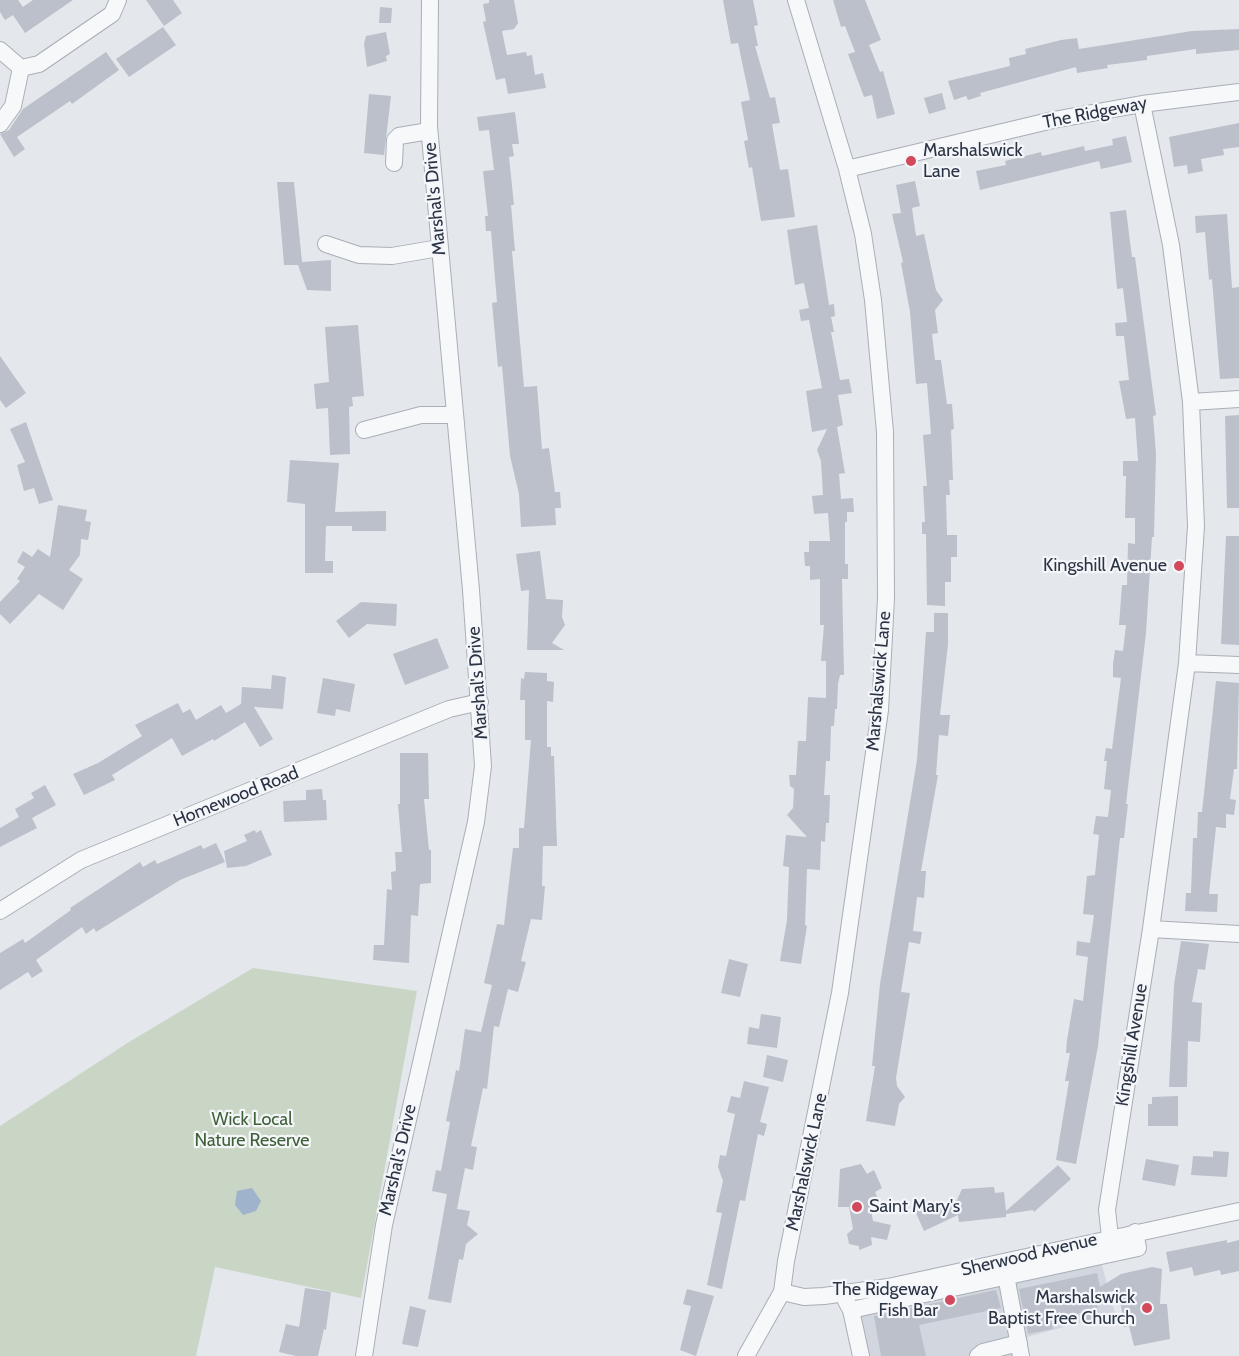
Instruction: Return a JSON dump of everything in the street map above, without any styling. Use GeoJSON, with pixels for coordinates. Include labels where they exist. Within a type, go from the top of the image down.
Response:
{"type":"FeatureCollection","features":[{"type":"Feature","properties":{"kind":"street","name":"Marshal's Drive"},"geometry":{"type":"LineString","coordinates":[[364,1356],[384,1224],[476,822],[483,766],[480,702],[429,131],[430,0]]}},
{"type":"Feature","properties":{"kind":"street","name":"Marshalswick Lane"},"geometry":{"type":"LineString","coordinates":[[746,1356],[782,1292],[786,1261],[840,993],[881,687],[886,598],[885,432],[873,300],[863,234],[847,169],[796,0]]}},
{"type":"Feature","properties":{"kind":"street"},"geometry":{"type":"LineString","coordinates":[[21,68],[39,64],[115,7]]}},
{"type":"Feature","properties":{"kind":"street"},"geometry":{"type":"LineString","coordinates":[[0,50],[21,68]]}},
{"type":"Feature","properties":{"kind":"street"},"geometry":{"type":"LineString","coordinates":[[0,124],[13,106],[21,68]]}},
{"type":"Feature","properties":{"kind":"street","name":"The Ridgeway"},"geometry":{"type":"LineString","coordinates":[[847,169],[1053,120],[1142,104],[1239,93]]}},
{"type":"Feature","properties":{"kind":"street","name":"Kingshill Avenue"},"geometry":{"type":"LineString","coordinates":[[1110,1237],[1107,1210],[1150,929],[1187,663],[1196,526],[1191,402],[1171,245],[1142,104]]}},
{"type":"Feature","properties":{"kind":"street"},"geometry":{"type":"LineString","coordinates":[[394,163],[395,140],[399,136],[429,131]]}},
{"type":"Feature","properties":{"kind":"street"},"geometry":{"type":"LineString","coordinates":[[326,244],[359,255],[392,256],[440,248]]}},
{"type":"Feature","properties":{"kind":"street"},"geometry":{"type":"LineString","coordinates":[[1191,402],[1239,399]]}},
{"type":"Feature","properties":{"kind":"street"},"geometry":{"type":"LineString","coordinates":[[364,430],[421,416],[454,414]]}},
{"type":"Feature","properties":{"kind":"street"},"geometry":{"type":"LineString","coordinates":[[1187,663],[1239,665]]}},
{"type":"Feature","properties":{"kind":"street","name":"Homewood Road"},"geometry":{"type":"LineString","coordinates":[[0,911],[81,860],[449,709],[480,702]]}},
{"type":"Feature","properties":{"kind":"street"},"geometry":{"type":"LineString","coordinates":[[1150,929],[1239,934]]}},
{"type":"Feature","properties":{"kind":"street","name":"Sherwood Avenue"},"geometry":{"type":"LineString","coordinates":[[782,1292],[848,1303],[1004,1268],[1110,1237],[1239,1211]]}},
{"type":"Feature","properties":{"kind":"street"},"geometry":{"type":"LineString","coordinates":[[978,1356],[983,1352],[1020,1350],[1004,1268],[1138,1248],[1135,1232]]}},
{"type":"Feature","properties":{"kind":"street"},"geometry":{"type":"LineString","coordinates":[[841,1324],[848,1303]]}},
{"type":"Feature","properties":{"kind":"street"},"geometry":{"type":"LineString","coordinates":[[848,1303],[861,1356]]}},
{"type":"Feature","properties":{"kind":"shaded area"},"geometry":{"type":"Polygon","coordinates":[[[1098,1251],[1115,1313],[1027,1337],[1021,1356],[866,1356],[856,1309],[1098,1251]]]}},
{"type":"Feature","properties":{"kind":"green space","name":"Wick Local Nature Reserve"},"geometry":{"type":"Polygon","coordinates":[[[253,968],[417,991],[361,1298],[215,1267],[196,1356],[0,1356],[0,1126],[129,1042],[253,968]]]}},
{"type":"Feature","properties":{"kind":"water"},"geometry":{"type":"Polygon","coordinates":[[[252,1188],[261,1201],[256,1211],[243,1215],[235,1205],[237,1191],[252,1188]]]}},
{"type":"Feature","properties":{"kind":"building"},"geometry":{"type":"Polygon","coordinates":[[[0,0],[18,0],[23,7],[33,0],[73,0],[25,33],[13,15],[5,20],[0,12],[0,0]]]}},
{"type":"Feature","properties":{"kind":"building"},"geometry":{"type":"Polygon","coordinates":[[[146,0],[173,0],[182,13],[164,26],[146,0]]]}},
{"type":"Feature","properties":{"kind":"building"},"geometry":{"type":"Polygon","coordinates":[[[489,0],[514,0],[518,23],[514,29],[502,31],[507,55],[526,52],[527,56],[532,55],[535,75],[543,73],[546,88],[508,94],[505,78],[496,80],[483,22],[486,21],[483,4],[489,3],[489,0]]]}},
{"type":"Feature","properties":{"kind":"building"},"geometry":{"type":"Polygon","coordinates":[[[723,0],[753,0],[758,25],[754,26],[758,46],[755,46],[770,98],[775,97],[780,123],[772,124],[780,170],[788,169],[795,217],[761,221],[752,167],[749,168],[744,141],[748,140],[741,102],[750,100],[738,43],[731,44],[723,0]]]}},
{"type":"Feature","properties":{"kind":"building"},"geometry":{"type":"Polygon","coordinates":[[[833,0],[865,0],[881,40],[869,45],[880,72],[883,71],[895,114],[877,119],[872,95],[864,97],[848,54],[855,52],[845,26],[841,27],[833,0]]]}},
{"type":"Feature","properties":{"kind":"building"},"geometry":{"type":"Polygon","coordinates":[[[380,7],[392,8],[391,23],[379,23],[380,7]]]}},
{"type":"Feature","properties":{"kind":"building"},"geometry":{"type":"Polygon","coordinates":[[[163,27],[176,45],[129,77],[116,59],[163,27]]]}},
{"type":"Feature","properties":{"kind":"building"},"geometry":{"type":"Polygon","coordinates":[[[1239,29],[1239,50],[1196,54],[1196,49],[1147,56],[1147,60],[1107,65],[1108,68],[1077,73],[1076,67],[980,93],[981,96],[968,100],[966,96],[954,100],[948,81],[1010,66],[1009,58],[1026,54],[1025,49],[1061,40],[1077,38],[1079,49],[1192,31],[1239,29]]]}},
{"type":"Feature","properties":{"kind":"building"},"geometry":{"type":"Polygon","coordinates":[[[386,32],[390,54],[386,56],[387,61],[367,67],[364,44],[366,36],[386,32]]]}},
{"type":"Feature","properties":{"kind":"building"},"geometry":{"type":"Polygon","coordinates":[[[106,52],[119,70],[72,104],[70,101],[17,137],[25,149],[14,157],[0,134],[9,130],[23,109],[106,52]]]}},
{"type":"Feature","properties":{"kind":"building"},"geometry":{"type":"Polygon","coordinates":[[[942,93],[946,109],[929,114],[924,98],[942,93]]]}},
{"type":"Feature","properties":{"kind":"building"},"geometry":{"type":"Polygon","coordinates":[[[369,94],[391,96],[384,155],[364,153],[369,94]]]}},
{"type":"Feature","properties":{"kind":"building"},"geometry":{"type":"Polygon","coordinates":[[[515,112],[519,144],[512,144],[514,156],[509,157],[514,205],[511,205],[515,251],[512,251],[524,387],[537,386],[542,449],[549,448],[555,492],[560,492],[561,508],[555,508],[556,525],[521,527],[519,494],[510,456],[502,366],[498,367],[492,303],[497,302],[491,231],[486,231],[485,216],[488,216],[483,171],[494,170],[489,130],[479,131],[477,117],[515,112]]]}},
{"type":"Feature","properties":{"kind":"building"},"geometry":{"type":"Polygon","coordinates":[[[1239,123],[1239,147],[1223,149],[1224,155],[1201,159],[1203,171],[1188,174],[1187,165],[1174,167],[1169,137],[1239,123]]]}},
{"type":"Feature","properties":{"kind":"building"},"geometry":{"type":"Polygon","coordinates":[[[1126,136],[1132,162],[1101,169],[1099,161],[980,190],[976,171],[1006,165],[1005,161],[1041,152],[1042,156],[1084,146],[1085,151],[1113,145],[1112,139],[1126,136]]]}},
{"type":"Feature","properties":{"kind":"building"},"geometry":{"type":"Polygon","coordinates":[[[915,181],[920,206],[912,208],[916,236],[924,234],[936,290],[943,300],[935,310],[938,333],[932,334],[935,360],[941,360],[947,404],[952,404],[954,429],[951,430],[953,480],[949,480],[950,495],[946,495],[947,535],[957,535],[957,557],[951,557],[951,582],[945,582],[945,606],[927,605],[926,534],[922,534],[922,522],[925,522],[923,486],[927,486],[923,435],[931,434],[927,383],[916,384],[910,312],[901,263],[903,262],[892,214],[901,213],[896,185],[915,181]]]}},
{"type":"Feature","properties":{"kind":"building"},"geometry":{"type":"Polygon","coordinates":[[[277,182],[294,182],[302,262],[331,260],[331,291],[307,290],[298,265],[284,265],[277,182]]]}},
{"type":"Feature","properties":{"kind":"building"},"geometry":{"type":"Polygon","coordinates":[[[1126,210],[1132,257],[1135,257],[1156,415],[1153,416],[1156,454],[1154,537],[1152,537],[1146,633],[1124,838],[1120,838],[1098,1046],[1076,1164],[1056,1160],[1069,1081],[1065,1081],[1070,1053],[1066,1053],[1067,1040],[1074,999],[1083,1001],[1088,957],[1076,955],[1077,941],[1090,943],[1094,915],[1083,914],[1087,876],[1095,875],[1099,835],[1093,834],[1096,816],[1108,817],[1111,790],[1104,789],[1107,761],[1104,761],[1106,748],[1112,749],[1121,678],[1113,677],[1113,664],[1115,650],[1123,651],[1126,625],[1119,625],[1122,585],[1127,585],[1128,543],[1135,544],[1135,518],[1125,518],[1126,476],[1123,476],[1123,461],[1138,461],[1135,418],[1126,419],[1119,381],[1129,380],[1124,336],[1116,336],[1115,323],[1127,322],[1123,288],[1117,289],[1110,212],[1126,210]]]}},
{"type":"Feature","properties":{"kind":"building"},"geometry":{"type":"Polygon","coordinates":[[[1227,214],[1232,288],[1239,287],[1239,378],[1220,379],[1212,279],[1209,280],[1205,232],[1196,233],[1195,216],[1227,214]]]}},
{"type":"Feature","properties":{"kind":"building"},"geometry":{"type":"Polygon","coordinates":[[[817,225],[829,305],[834,304],[835,316],[831,317],[834,332],[831,332],[840,380],[849,379],[852,393],[838,395],[843,425],[837,427],[845,473],[839,474],[841,499],[853,498],[854,512],[847,512],[847,522],[845,522],[845,564],[848,564],[848,579],[842,579],[844,675],[840,675],[838,684],[837,709],[835,709],[834,726],[831,726],[830,761],[826,761],[824,795],[830,795],[829,823],[826,823],[825,842],[821,841],[820,870],[807,869],[805,925],[807,926],[801,964],[780,961],[787,920],[789,867],[783,866],[786,835],[807,837],[787,815],[793,808],[794,789],[790,786],[789,775],[796,775],[798,741],[806,741],[808,697],[826,698],[826,661],[821,661],[824,625],[820,625],[820,579],[810,580],[810,566],[805,566],[804,552],[809,552],[809,541],[830,541],[828,513],[814,514],[812,496],[823,495],[821,461],[817,450],[827,429],[812,432],[806,391],[822,388],[809,320],[801,321],[799,310],[809,308],[804,283],[795,285],[787,230],[817,225]]]}},
{"type":"Feature","properties":{"kind":"building"},"geometry":{"type":"Polygon","coordinates":[[[358,325],[364,396],[352,397],[353,406],[349,407],[350,454],[330,455],[328,408],[316,409],[314,384],[329,382],[325,327],[358,325]]]}},
{"type":"Feature","properties":{"kind":"building"},"geometry":{"type":"Polygon","coordinates":[[[0,356],[26,393],[6,408],[0,400],[0,356]]]}},
{"type":"Feature","properties":{"kind":"building"},"geometry":{"type":"Polygon","coordinates":[[[1239,415],[1239,508],[1227,508],[1225,416],[1239,415]]]}},
{"type":"Feature","properties":{"kind":"building"},"geometry":{"type":"Polygon","coordinates":[[[26,422],[53,500],[39,504],[34,488],[24,491],[17,465],[25,462],[10,429],[26,422]]]}},
{"type":"Feature","properties":{"kind":"building"},"geometry":{"type":"Polygon","coordinates":[[[290,460],[339,463],[335,512],[386,511],[386,531],[352,531],[352,526],[326,526],[325,561],[333,561],[333,573],[305,573],[305,504],[287,502],[290,460]]]}},
{"type":"Feature","properties":{"kind":"building"},"geometry":{"type":"Polygon","coordinates":[[[58,505],[87,510],[85,521],[91,522],[88,540],[81,539],[80,555],[69,570],[83,579],[63,610],[39,594],[10,624],[0,614],[0,602],[20,581],[17,579],[25,567],[17,562],[23,551],[32,557],[38,549],[50,557],[58,505]]]}},
{"type":"Feature","properties":{"kind":"building"},"geometry":{"type":"Polygon","coordinates":[[[1226,536],[1239,536],[1239,645],[1221,644],[1226,536]]]}},
{"type":"Feature","properties":{"kind":"building"},"geometry":{"type":"Polygon","coordinates":[[[540,551],[546,599],[563,600],[562,617],[565,625],[552,643],[564,650],[527,650],[529,590],[521,591],[516,554],[540,551]]]}},
{"type":"Feature","properties":{"kind":"building"},"geometry":{"type":"Polygon","coordinates":[[[361,602],[397,604],[396,626],[367,624],[349,638],[336,621],[361,602]]]}},
{"type":"Feature","properties":{"kind":"building"},"geometry":{"type":"Polygon","coordinates":[[[934,613],[948,613],[948,644],[940,715],[950,715],[948,736],[939,735],[936,775],[938,775],[921,871],[926,871],[924,898],[917,897],[913,931],[922,932],[920,944],[909,942],[901,992],[910,993],[896,1078],[897,1086],[905,1097],[899,1104],[895,1126],[866,1121],[875,1066],[872,1066],[880,984],[917,760],[926,632],[934,632],[934,613]]]}},
{"type":"Feature","properties":{"kind":"building"},"geometry":{"type":"Polygon","coordinates":[[[437,638],[449,668],[405,685],[393,654],[437,638]]]}},
{"type":"Feature","properties":{"kind":"building"},"geometry":{"type":"Polygon","coordinates":[[[525,672],[547,673],[547,681],[554,682],[553,702],[547,701],[547,747],[551,747],[551,756],[554,756],[557,846],[543,846],[542,886],[545,886],[542,920],[531,919],[521,961],[526,962],[518,992],[508,989],[499,1027],[494,1026],[487,1089],[483,1088],[471,1146],[477,1147],[473,1170],[465,1168],[457,1209],[470,1211],[467,1225],[478,1234],[466,1244],[463,1260],[459,1259],[451,1303],[428,1299],[447,1194],[432,1191],[436,1170],[441,1171],[450,1122],[446,1121],[456,1070],[459,1071],[465,1029],[481,1032],[492,985],[484,983],[497,924],[504,925],[513,848],[519,848],[519,828],[524,828],[531,740],[525,740],[525,700],[520,700],[521,678],[524,679],[525,672]]]}},
{"type":"Feature","properties":{"kind":"building"},"geometry":{"type":"Polygon","coordinates":[[[272,675],[286,677],[283,709],[254,707],[273,739],[260,747],[245,722],[214,741],[213,739],[182,756],[172,738],[112,775],[115,780],[84,795],[73,774],[98,763],[142,736],[135,725],[178,703],[183,713],[190,709],[196,720],[221,705],[226,713],[241,704],[242,687],[271,689],[272,675]]]}},
{"type":"Feature","properties":{"kind":"building"},"geometry":{"type":"Polygon","coordinates":[[[323,678],[355,684],[350,712],[336,709],[335,716],[317,713],[323,678]]]}},
{"type":"Feature","properties":{"kind":"building"},"geometry":{"type":"Polygon","coordinates":[[[1216,681],[1239,683],[1237,769],[1234,769],[1230,799],[1236,800],[1234,815],[1226,814],[1226,828],[1216,827],[1209,894],[1218,894],[1217,912],[1185,911],[1186,893],[1191,893],[1193,838],[1197,838],[1198,812],[1202,812],[1216,681]]]}},
{"type":"Feature","properties":{"kind":"building"},"geometry":{"type":"Polygon","coordinates":[[[400,753],[428,753],[429,799],[424,799],[429,850],[431,850],[431,883],[420,884],[418,916],[411,915],[409,963],[373,960],[374,945],[384,945],[387,889],[392,890],[391,872],[396,871],[395,852],[402,852],[398,804],[400,804],[400,753]]]}},
{"type":"Feature","properties":{"kind":"building"},"geometry":{"type":"Polygon","coordinates":[[[45,785],[56,805],[32,818],[37,828],[0,847],[0,828],[19,817],[15,809],[34,798],[31,793],[45,785]]]}},
{"type":"Feature","properties":{"kind":"building"},"geometry":{"type":"Polygon","coordinates":[[[322,789],[323,800],[326,800],[327,820],[284,822],[283,801],[306,800],[306,790],[322,789]]]}},
{"type":"Feature","properties":{"kind":"building"},"geometry":{"type":"Polygon","coordinates":[[[255,830],[256,833],[261,830],[272,855],[246,866],[227,868],[224,851],[247,841],[244,835],[255,830]]]}},
{"type":"Feature","properties":{"kind":"building"},"geometry":{"type":"Polygon","coordinates":[[[216,843],[225,862],[180,880],[96,932],[94,928],[86,934],[82,927],[36,960],[43,971],[32,978],[28,972],[0,990],[0,953],[23,939],[25,943],[71,910],[70,908],[140,862],[143,867],[155,860],[157,864],[201,845],[203,849],[216,843]]]}},
{"type":"Feature","properties":{"kind":"building"},"geometry":{"type":"Polygon","coordinates":[[[1181,941],[1209,944],[1205,970],[1198,969],[1192,1002],[1202,1003],[1200,1042],[1188,1041],[1187,1087],[1169,1087],[1174,985],[1181,941]]]}},
{"type":"Feature","properties":{"kind":"building"},"geometry":{"type":"Polygon","coordinates":[[[729,959],[748,964],[740,997],[721,993],[729,959]]]}},
{"type":"Feature","properties":{"kind":"building"},"geometry":{"type":"Polygon","coordinates":[[[761,1014],[781,1017],[777,1048],[747,1044],[749,1027],[759,1029],[761,1014]]]}},
{"type":"Feature","properties":{"kind":"building"},"geometry":{"type":"Polygon","coordinates":[[[767,1055],[788,1060],[783,1082],[763,1077],[767,1055]]]}},
{"type":"Feature","properties":{"kind":"building"},"geometry":{"type":"Polygon","coordinates":[[[744,1081],[769,1087],[760,1122],[767,1124],[764,1136],[758,1134],[745,1201],[740,1200],[722,1289],[707,1285],[722,1213],[716,1212],[723,1181],[718,1167],[720,1155],[726,1156],[735,1114],[727,1112],[731,1096],[740,1098],[744,1081]]]}},
{"type":"Feature","properties":{"kind":"building"},"geometry":{"type":"Polygon","coordinates":[[[1178,1096],[1178,1126],[1148,1126],[1148,1104],[1152,1104],[1152,1097],[1178,1096]]]}},
{"type":"Feature","properties":{"kind":"building"},"geometry":{"type":"Polygon","coordinates":[[[1213,1151],[1229,1152],[1227,1177],[1191,1175],[1193,1156],[1213,1157],[1213,1151]]]}},
{"type":"Feature","properties":{"kind":"building"},"geometry":{"type":"Polygon","coordinates":[[[1146,1159],[1179,1165],[1175,1186],[1142,1180],[1146,1159]]]}},
{"type":"Feature","properties":{"kind":"building","name":"Saint Mary's"},"geometry":{"type":"Polygon","coordinates":[[[861,1164],[867,1174],[874,1170],[882,1188],[875,1192],[878,1199],[870,1204],[873,1221],[891,1225],[887,1240],[871,1237],[872,1245],[859,1250],[859,1246],[849,1244],[847,1234],[853,1229],[849,1207],[838,1207],[840,1169],[861,1164]]]}},
{"type":"Feature","properties":{"kind":"building"},"geometry":{"type":"Polygon","coordinates":[[[1058,1165],[1071,1179],[1034,1212],[1033,1210],[1006,1214],[1006,1217],[959,1222],[958,1215],[924,1231],[912,1204],[925,1198],[932,1212],[957,1200],[962,1189],[994,1187],[995,1193],[1004,1192],[1006,1211],[1058,1165]]]}},
{"type":"Feature","properties":{"kind":"building"},"geometry":{"type":"Polygon","coordinates":[[[1227,1240],[1227,1243],[1239,1240],[1239,1271],[1221,1275],[1220,1270],[1194,1276],[1192,1267],[1170,1272],[1166,1252],[1227,1240]]]}},
{"type":"Feature","properties":{"kind":"building"},"geometry":{"type":"Polygon","coordinates":[[[1152,1267],[1162,1269],[1160,1304],[1167,1304],[1170,1339],[1134,1346],[1129,1326],[1124,1327],[1119,1290],[1095,1294],[1100,1320],[1084,1323],[1082,1313],[1051,1319],[1053,1329],[1028,1334],[1019,1289],[1097,1273],[1100,1287],[1121,1274],[1152,1267]]]}},
{"type":"Feature","properties":{"kind":"building"},"geometry":{"type":"Polygon","coordinates":[[[305,1288],[331,1292],[326,1330],[324,1329],[318,1356],[296,1356],[279,1352],[286,1324],[299,1327],[305,1288]]]}},
{"type":"Feature","properties":{"kind":"building"},"geometry":{"type":"Polygon","coordinates":[[[687,1289],[714,1296],[696,1356],[680,1350],[691,1306],[683,1304],[687,1289]]]}},
{"type":"Feature","properties":{"kind":"building"},"geometry":{"type":"Polygon","coordinates":[[[996,1290],[1001,1308],[919,1325],[926,1356],[881,1356],[874,1316],[996,1290]]]}},
{"type":"Feature","properties":{"kind":"building"},"geometry":{"type":"Polygon","coordinates":[[[410,1306],[426,1310],[418,1347],[402,1344],[410,1306]]]}},
{"type":"Feature","properties":{"kind":"place","name":"Marshalswick Lane"},"geometry":{"type":"Point","coordinates":[911,161]}},
{"type":"Feature","properties":{"kind":"place","name":"Kingshill Avenue"},"geometry":{"type":"Point","coordinates":[1179,566]}},
{"type":"Feature","properties":{"kind":"place","name":"Saint Mary's"},"geometry":{"type":"Point","coordinates":[857,1207]}},
{"type":"Feature","properties":{"kind":"place","name":"The Ridgeway Fish Bar"},"geometry":{"type":"Point","coordinates":[950,1300]}},
{"type":"Feature","properties":{"kind":"place","name":"Marshalswick Baptist Free Church"},"geometry":{"type":"Point","coordinates":[1147,1308]}}]}
